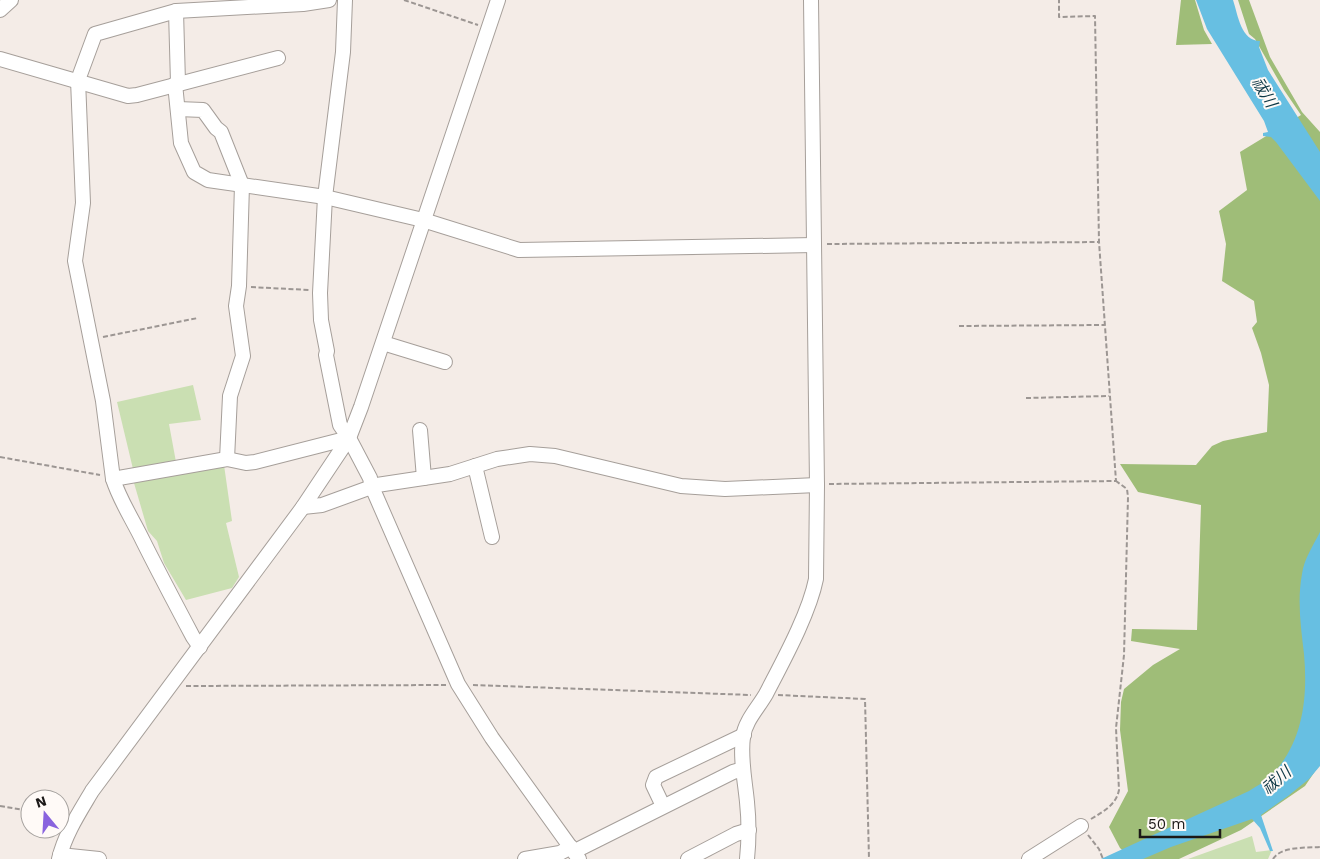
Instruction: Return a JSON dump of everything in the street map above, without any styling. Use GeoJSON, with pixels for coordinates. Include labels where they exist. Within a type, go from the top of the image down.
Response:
{"type":"FeatureCollection","features":[{"type":"Feature","properties":{"kind":"street"},"geometry":{"type":"LineString","coordinates":[[0,10],[10,0]]}},
{"type":"Feature","properties":{"kind":"street"},"geometry":{"type":"LineString","coordinates":[[200,647],[152,561],[117,491],[113,477],[103,402],[76,261],[83,203],[78,80],[95,34],[176,11],[303,4],[329,0]]}},
{"type":"Feature","properties":{"kind":"street"},"geometry":{"type":"LineString","coordinates":[[344,0],[343,52],[326,198],[320,290],[321,320],[327,351],[326,355],[340,425],[370,478],[372,487],[458,684],[492,738],[575,852]]}},
{"type":"Feature","properties":{"kind":"street"},"geometry":{"type":"LineString","coordinates":[[99,859],[60,857],[70,829],[92,791],[303,507],[349,438],[383,343],[498,0]]}},
{"type":"Feature","properties":{"kind":"street"},"geometry":{"type":"LineString","coordinates":[[746,859],[748,809],[743,770],[744,735],[748,721],[765,695],[799,625],[814,589],[816,579],[817,485],[811,0]]}},
{"type":"Feature","properties":{"kind":"street"},"geometry":{"type":"LineString","coordinates":[[176,11],[176,84],[181,143],[194,172],[208,180],[326,198],[423,220],[519,250],[814,245]]}},
{"type":"Feature","properties":{"kind":"street"},"geometry":{"type":"LineString","coordinates":[[0,59],[128,96],[278,58]]}},
{"type":"Feature","properties":{"kind":"street"},"geometry":{"type":"LineString","coordinates":[[178,109],[203,110],[221,132],[242,185],[239,286],[236,306],[243,356],[230,396],[227,459]]}},
{"type":"Feature","properties":{"kind":"street"},"geometry":{"type":"LineString","coordinates":[[383,343],[445,362]]}},
{"type":"Feature","properties":{"kind":"street"},"geometry":{"type":"LineString","coordinates":[[420,430],[424,478]]}},
{"type":"Feature","properties":{"kind":"street"},"geometry":{"type":"LineString","coordinates":[[113,477],[227,459],[246,463],[255,462],[349,438]]}},
{"type":"Feature","properties":{"kind":"street"},"geometry":{"type":"LineString","coordinates":[[303,507],[322,505],[372,487],[450,474],[506,457],[542,454],[681,486],[725,489],[817,485]]}},
{"type":"Feature","properties":{"kind":"street"},"geometry":{"type":"LineString","coordinates":[[475,466],[492,537]]}},
{"type":"Feature","properties":{"kind":"street"},"geometry":{"type":"LineString","coordinates":[[663,806],[653,785],[656,777],[744,735]]}},
{"type":"Feature","properties":{"kind":"street"},"geometry":{"type":"LineString","coordinates":[[525,859],[575,852],[663,806],[733,772],[743,770]]}},
{"type":"Feature","properties":{"kind":"street"},"geometry":{"type":"LineString","coordinates":[[1029,859],[1081,826]]}},
{"type":"Feature","properties":{"kind":"street"},"geometry":{"type":"LineString","coordinates":[[688,859],[736,834],[748,830]]}},
{"type":"Feature","properties":{"kind":"path"},"geometry":{"type":"LineString","coordinates":[[404,0],[488,28]]}},
{"type":"Feature","properties":{"kind":"path"},"geometry":{"type":"LineString","coordinates":[[1059,0],[1059,17],[1095,16],[1098,242],[1116,481]]}},
{"type":"Feature","properties":{"kind":"path"},"geometry":{"type":"LineString","coordinates":[[814,245],[1098,242]]}},
{"type":"Feature","properties":{"kind":"path"},"geometry":{"type":"LineString","coordinates":[[239,286],[320,290]]}},
{"type":"Feature","properties":{"kind":"path"},"geometry":{"type":"LineString","coordinates":[[91,340],[198,318]]}},
{"type":"Feature","properties":{"kind":"path"},"geometry":{"type":"LineString","coordinates":[[959,326],[1104,325]]}},
{"type":"Feature","properties":{"kind":"path"},"geometry":{"type":"LineString","coordinates":[[1026,398],[1110,396]]}},
{"type":"Feature","properties":{"kind":"path"},"geometry":{"type":"LineString","coordinates":[[0,458],[113,477]]}},
{"type":"Feature","properties":{"kind":"path"},"geometry":{"type":"LineString","coordinates":[[817,485],[1116,481],[1127,489],[1124,655],[1116,728],[1118,798],[1111,806],[1081,826],[1099,850],[1103,859]]}},
{"type":"Feature","properties":{"kind":"path"},"geometry":{"type":"LineString","coordinates":[[170,686],[458,684],[865,699],[869,859]]}},
{"type":"Feature","properties":{"kind":"path"},"geometry":{"type":"LineString","coordinates":[[0,806],[20,809]]}},
{"type":"Feature","properties":{"kind":"path"},"geometry":{"type":"LineString","coordinates":[[1273,859],[1281,852],[1320,847]]}},
{"type":"Feature","properties":{"kind":"green space"},"geometry":{"type":"Polygon","coordinates":[[[1181,0],[1195,0],[1204,30],[1212,44],[1176,45],[1181,0]]]}},
{"type":"Feature","properties":{"kind":"green space"},"geometry":{"type":"Polygon","coordinates":[[[1238,0],[1249,0],[1270,57],[1302,112],[1320,132],[1320,764],[1305,786],[1241,830],[1179,859],[1132,859],[1120,848],[1109,827],[1128,791],[1120,730],[1121,702],[1124,689],[1153,665],[1180,649],[1131,641],[1132,629],[1197,630],[1201,505],[1138,492],[1120,464],[1196,465],[1212,446],[1223,441],[1267,432],[1269,385],[1252,328],[1257,322],[1254,301],[1222,281],[1226,244],[1219,211],[1247,190],[1240,152],[1301,115],[1284,90],[1255,39],[1249,34],[1238,0]]]}},
{"type":"Feature","properties":{"kind":"green space"},"geometry":{"type":"Polygon","coordinates":[[[193,385],[201,420],[169,424],[176,462],[133,469],[117,402],[193,385]]]}},
{"type":"Feature","properties":{"kind":"green space"},"geometry":{"type":"Polygon","coordinates":[[[224,465],[232,521],[226,523],[239,577],[232,588],[186,600],[164,563],[157,541],[148,531],[134,483],[224,465]]]}},
{"type":"Feature","properties":{"kind":"green space"},"geometry":{"type":"Polygon","coordinates":[[[1252,836],[1256,852],[1272,850],[1268,859],[1188,859],[1252,836]]]}},
{"type":"Feature","properties":{"kind":"water","name":"祓川"},"geometry":{"type":"Polygon","coordinates":[[[1196,0],[1233,0],[1244,32],[1248,37],[1260,41],[1259,47],[1268,70],[1320,152],[1320,201],[1276,142],[1271,137],[1263,136],[1263,133],[1268,132],[1264,121],[1207,29],[1196,0]]]}},
{"type":"Feature","properties":{"kind":"water","name":"祓川"},"geometry":{"type":"Polygon","coordinates":[[[1320,532],[1320,766],[1309,779],[1261,815],[1273,851],[1270,851],[1260,828],[1252,819],[1171,847],[1143,859],[1101,859],[1249,791],[1269,778],[1282,763],[1297,734],[1304,703],[1305,671],[1300,594],[1303,568],[1320,532]]]}}]}
